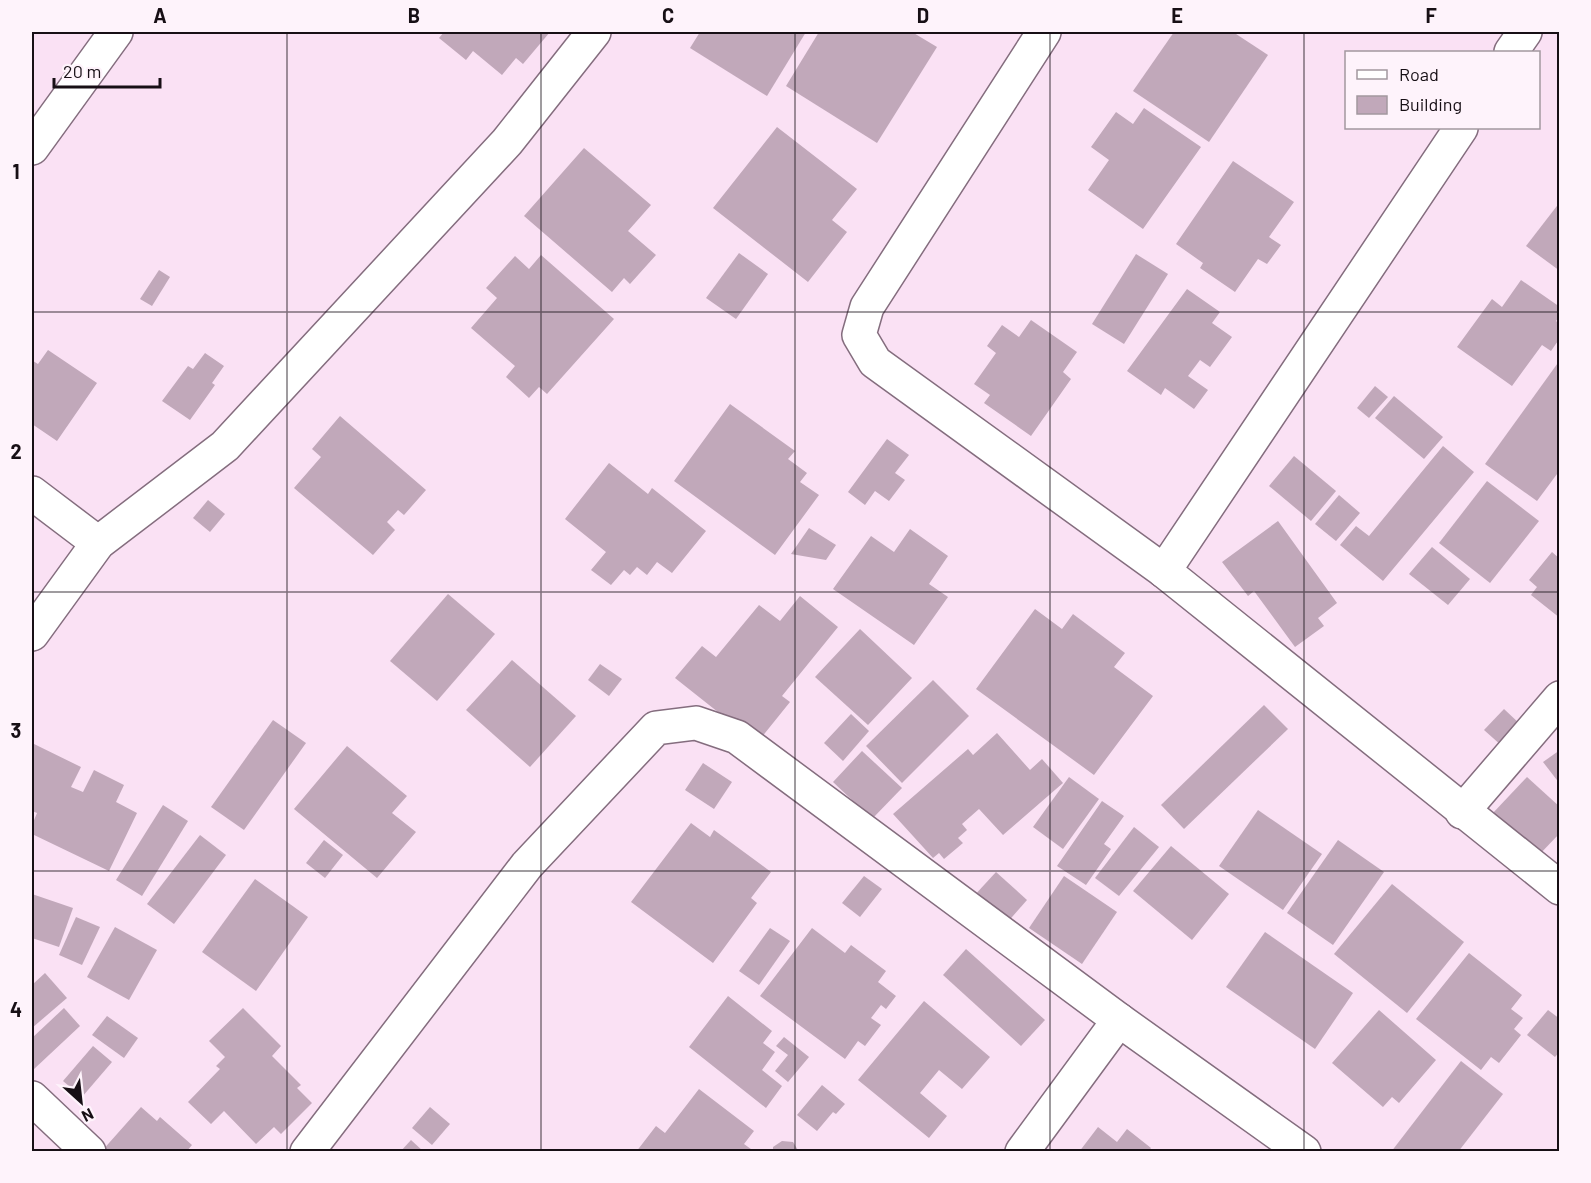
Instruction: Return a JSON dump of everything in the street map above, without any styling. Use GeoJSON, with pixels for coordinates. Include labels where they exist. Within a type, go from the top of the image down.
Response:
{"type":"FeatureCollection","features":[{"type":"Feature","properties":{"kind":"street"},"geometry":{"type":"LineString","coordinates":[[32,148],[116,32]]}},
{"type":"Feature","properties":{"kind":"street"},"geometry":{"type":"LineString","coordinates":[[32,634],[98,543],[225,446],[507,142],[594,32]]}},
{"type":"Feature","properties":{"kind":"street"},"geometry":{"type":"LineString","coordinates":[[1044,32],[867,307],[859,335],[875,362],[1164,571],[1462,812],[1560,888]]}},
{"type":"Feature","properties":{"kind":"street"},"geometry":{"type":"LineString","coordinates":[[1512,51],[1526,32]]}},
{"type":"Feature","properties":{"kind":"street"},"geometry":{"type":"LineString","coordinates":[[1164,571],[1460,129]]}},
{"type":"Feature","properties":{"kind":"street"},"geometry":{"type":"LineString","coordinates":[[32,493],[98,543]]}},
{"type":"Feature","properties":{"kind":"street"},"geometry":{"type":"LineString","coordinates":[[1462,812],[1560,698]]}},
{"type":"Feature","properties":{"kind":"street"},"geometry":{"type":"LineString","coordinates":[[307,1152],[527,865],[656,728],[696,723],[737,737],[1119,1020],[1304,1152]]}},
{"type":"Feature","properties":{"kind":"street"},"geometry":{"type":"LineString","coordinates":[[1022,1152],[1119,1020]]}},
{"type":"Feature","properties":{"kind":"street"},"geometry":{"type":"LineString","coordinates":[[32,1098],[89,1152]]}},
{"type":"Feature","properties":{"kind":"building"},"geometry":{"type":"Polygon","coordinates":[[[444,32],[550,32],[523,64],[516,58],[502,75],[473,51],[466,60],[439,38],[444,32]]]}},
{"type":"Feature","properties":{"kind":"building"},"geometry":{"type":"Polygon","coordinates":[[[700,32],[806,32],[767,96],[690,48],[700,32]]]}},
{"type":"Feature","properties":{"kind":"building"},"geometry":{"type":"Polygon","coordinates":[[[819,32],[912,32],[937,47],[877,143],[786,86],[819,32]]]}},
{"type":"Feature","properties":{"kind":"building"},"geometry":{"type":"Polygon","coordinates":[[[1174,32],[1233,32],[1268,55],[1209,142],[1133,91],[1174,32]]]}},
{"type":"Feature","properties":{"kind":"building"},"geometry":{"type":"Polygon","coordinates":[[[1144,108],[1201,147],[1143,229],[1088,190],[1109,160],[1091,147],[1116,112],[1133,124],[1144,108]]]}},
{"type":"Feature","properties":{"kind":"building"},"geometry":{"type":"Polygon","coordinates":[[[777,127],[857,189],[832,220],[847,232],[808,282],[713,208],[777,127]]]}},
{"type":"Feature","properties":{"kind":"building"},"geometry":{"type":"Polygon","coordinates":[[[584,148],[651,205],[628,231],[656,255],[630,284],[624,278],[612,292],[524,216],[584,148]]]}},
{"type":"Feature","properties":{"kind":"building"},"geometry":{"type":"Polygon","coordinates":[[[1233,161],[1294,202],[1269,237],[1281,245],[1267,264],[1258,259],[1235,292],[1200,268],[1203,263],[1176,244],[1233,161]]]}},
{"type":"Feature","properties":{"kind":"building"},"geometry":{"type":"Polygon","coordinates":[[[1560,202],[1560,271],[1526,246],[1560,202]]]}},
{"type":"Feature","properties":{"kind":"building"},"geometry":{"type":"Polygon","coordinates":[[[739,253],[768,274],[736,319],[706,298],[739,253]]]}},
{"type":"Feature","properties":{"kind":"building"},"geometry":{"type":"Polygon","coordinates":[[[1136,254],[1168,274],[1124,344],[1092,324],[1136,254]]]}},
{"type":"Feature","properties":{"kind":"building"},"geometry":{"type":"Polygon","coordinates":[[[541,255],[614,319],[547,394],[539,387],[529,398],[506,377],[515,366],[471,328],[497,298],[486,288],[515,256],[529,269],[541,255]]]}},
{"type":"Feature","properties":{"kind":"building"},"geometry":{"type":"Polygon","coordinates":[[[159,270],[170,277],[152,306],[140,299],[159,270]]]}},
{"type":"Feature","properties":{"kind":"building"},"geometry":{"type":"Polygon","coordinates":[[[1521,280],[1560,307],[1560,316],[1556,321],[1560,324],[1560,338],[1551,351],[1542,345],[1512,386],[1457,347],[1492,299],[1502,307],[1521,280]]]}},
{"type":"Feature","properties":{"kind":"building"},"geometry":{"type":"Polygon","coordinates":[[[1187,289],[1220,312],[1212,323],[1232,337],[1210,367],[1200,360],[1188,376],[1208,390],[1194,409],[1165,388],[1161,395],[1127,371],[1187,289]]]}},
{"type":"Feature","properties":{"kind":"building"},"geometry":{"type":"Polygon","coordinates":[[[1031,320],[1077,352],[1063,372],[1071,379],[1031,436],[984,403],[990,395],[974,384],[996,353],[987,346],[1002,325],[1019,337],[1031,320]]]}},
{"type":"Feature","properties":{"kind":"building"},"geometry":{"type":"Polygon","coordinates":[[[48,350],[97,383],[57,441],[32,424],[32,364],[33,361],[38,364],[48,350]]]}},
{"type":"Feature","properties":{"kind":"building"},"geometry":{"type":"Polygon","coordinates":[[[205,353],[224,366],[212,383],[215,385],[190,420],[162,401],[188,366],[193,369],[205,353]]]}},
{"type":"Feature","properties":{"kind":"building"},"geometry":{"type":"Polygon","coordinates":[[[1560,360],[1560,470],[1537,501],[1485,464],[1560,360]]]}},
{"type":"Feature","properties":{"kind":"building"},"geometry":{"type":"Polygon","coordinates":[[[1375,386],[1388,397],[1369,418],[1357,408],[1375,386]]]}},
{"type":"Feature","properties":{"kind":"building"},"geometry":{"type":"Polygon","coordinates":[[[1394,396],[1443,437],[1424,459],[1375,418],[1394,396]]]}},
{"type":"Feature","properties":{"kind":"building"},"geometry":{"type":"Polygon","coordinates":[[[730,404],[795,451],[788,459],[807,473],[800,482],[819,495],[775,555],[674,481],[730,404]]]}},
{"type":"Feature","properties":{"kind":"building"},"geometry":{"type":"Polygon","coordinates":[[[340,416],[426,490],[404,515],[398,510],[387,522],[395,530],[373,555],[294,488],[321,457],[312,449],[340,416]]]}},
{"type":"Feature","properties":{"kind":"building"},"geometry":{"type":"Polygon","coordinates":[[[887,439],[909,455],[895,473],[905,480],[889,501],[875,491],[865,505],[848,492],[887,439]]]}},
{"type":"Feature","properties":{"kind":"building"},"geometry":{"type":"Polygon","coordinates":[[[1443,446],[1474,472],[1383,581],[1340,545],[1356,526],[1369,536],[1443,446]]]}},
{"type":"Feature","properties":{"kind":"building"},"geometry":{"type":"Polygon","coordinates":[[[1294,456],[1336,491],[1311,521],[1269,486],[1294,456]]]}},
{"type":"Feature","properties":{"kind":"building"},"geometry":{"type":"Polygon","coordinates":[[[609,463],[648,494],[652,488],[706,531],[672,573],[657,562],[647,575],[637,567],[630,575],[624,570],[611,585],[591,570],[606,552],[565,519],[609,463]]]}},
{"type":"Feature","properties":{"kind":"building"},"geometry":{"type":"Polygon","coordinates":[[[1487,481],[1539,521],[1490,583],[1439,543],[1487,481]]]}},
{"type":"Feature","properties":{"kind":"building"},"geometry":{"type":"Polygon","coordinates":[[[1339,495],[1360,513],[1336,541],[1315,524],[1339,495]]]}},
{"type":"Feature","properties":{"kind":"building"},"geometry":{"type":"Polygon","coordinates":[[[208,500],[225,514],[210,532],[193,518],[208,500]]]}},
{"type":"Feature","properties":{"kind":"building"},"geometry":{"type":"Polygon","coordinates":[[[1278,521],[1337,603],[1318,618],[1324,626],[1295,647],[1254,591],[1248,596],[1222,562],[1278,521]]]}},
{"type":"Feature","properties":{"kind":"building"},"geometry":{"type":"Polygon","coordinates":[[[809,528],[836,545],[826,560],[791,554],[809,528]]]}},
{"type":"Feature","properties":{"kind":"building"},"geometry":{"type":"Polygon","coordinates":[[[910,529],[948,556],[929,584],[948,597],[914,645],[833,589],[871,536],[894,552],[910,529]]]}},
{"type":"Feature","properties":{"kind":"building"},"geometry":{"type":"Polygon","coordinates":[[[1432,547],[1470,579],[1448,605],[1409,574],[1432,547]]]}},
{"type":"Feature","properties":{"kind":"building"},"geometry":{"type":"Polygon","coordinates":[[[1552,552],[1560,559],[1560,618],[1531,595],[1537,587],[1529,580],[1552,552]]]}},
{"type":"Feature","properties":{"kind":"building"},"geometry":{"type":"Polygon","coordinates":[[[448,594],[495,634],[437,701],[390,661],[448,594]]]}},
{"type":"Feature","properties":{"kind":"building"},"geometry":{"type":"Polygon","coordinates":[[[800,596],[838,627],[782,696],[790,702],[757,743],[675,678],[702,646],[716,657],[759,605],[780,621],[800,596]]]}},
{"type":"Feature","properties":{"kind":"building"},"geometry":{"type":"Polygon","coordinates":[[[1035,609],[1062,629],[1073,614],[1125,653],[1114,667],[1153,696],[1094,775],[976,689],[1035,609]]]}},
{"type":"Feature","properties":{"kind":"building"},"geometry":{"type":"Polygon","coordinates":[[[860,629],[912,678],[868,725],[815,677],[860,629]]]}},
{"type":"Feature","properties":{"kind":"building"},"geometry":{"type":"Polygon","coordinates":[[[512,660],[576,716],[530,767],[466,710],[512,660]]]}},
{"type":"Feature","properties":{"kind":"building"},"geometry":{"type":"Polygon","coordinates":[[[600,664],[622,679],[609,696],[588,680],[600,664]]]}},
{"type":"Feature","properties":{"kind":"building"},"geometry":{"type":"Polygon","coordinates":[[[933,680],[969,716],[902,783],[866,746],[933,680]]]}},
{"type":"Feature","properties":{"kind":"building"},"geometry":{"type":"Polygon","coordinates":[[[1264,705],[1288,729],[1184,829],[1161,805],[1264,705]]]}},
{"type":"Feature","properties":{"kind":"building"},"geometry":{"type":"Polygon","coordinates":[[[1504,709],[1521,725],[1502,746],[1484,730],[1504,709]]]}},
{"type":"Feature","properties":{"kind":"building"},"geometry":{"type":"Polygon","coordinates":[[[851,714],[869,731],[843,761],[824,743],[851,714]]]}},
{"type":"Feature","properties":{"kind":"building"},"geometry":{"type":"Polygon","coordinates":[[[273,720],[306,743],[244,830],[211,807],[273,720]]]}},
{"type":"Feature","properties":{"kind":"building"},"geometry":{"type":"Polygon","coordinates":[[[997,733],[1030,770],[1042,759],[1063,783],[1003,835],[979,809],[962,824],[967,830],[958,838],[963,843],[944,859],[939,853],[933,858],[893,814],[968,749],[973,755],[997,733]]]}},
{"type":"Feature","properties":{"kind":"building"},"geometry":{"type":"Polygon","coordinates":[[[32,743],[81,767],[71,787],[83,792],[94,770],[124,785],[116,802],[137,813],[109,871],[32,834],[32,825],[37,813],[32,811],[32,743]]]}},
{"type":"Feature","properties":{"kind":"building"},"geometry":{"type":"Polygon","coordinates":[[[347,746],[407,796],[392,813],[416,832],[377,878],[294,809],[347,746]]]}},
{"type":"Feature","properties":{"kind":"building"},"geometry":{"type":"Polygon","coordinates":[[[1560,750],[1560,784],[1543,762],[1560,750]]]}},
{"type":"Feature","properties":{"kind":"building"},"geometry":{"type":"Polygon","coordinates":[[[862,751],[902,788],[872,819],[833,782],[862,751]]]}},
{"type":"Feature","properties":{"kind":"building"},"geometry":{"type":"Polygon","coordinates":[[[703,763],[732,782],[714,809],[685,790],[703,763]]]}},
{"type":"Feature","properties":{"kind":"building"},"geometry":{"type":"Polygon","coordinates":[[[1069,777],[1099,799],[1063,849],[1033,827],[1069,777]]]}},
{"type":"Feature","properties":{"kind":"building"},"geometry":{"type":"Polygon","coordinates":[[[1527,777],[1560,807],[1560,833],[1537,857],[1492,814],[1527,777]]]}},
{"type":"Feature","properties":{"kind":"building"},"geometry":{"type":"Polygon","coordinates":[[[1102,801],[1124,816],[1104,844],[1111,849],[1086,885],[1057,866],[1102,801]]]}},
{"type":"Feature","properties":{"kind":"building"},"geometry":{"type":"Polygon","coordinates":[[[163,805],[188,821],[142,896],[116,880],[163,805]]]}},
{"type":"Feature","properties":{"kind":"building"},"geometry":{"type":"Polygon","coordinates":[[[1258,810],[1322,854],[1283,910],[1219,866],[1258,810]]]}},
{"type":"Feature","properties":{"kind":"building"},"geometry":{"type":"Polygon","coordinates":[[[691,823],[710,837],[714,830],[771,872],[751,898],[757,903],[713,963],[631,902],[691,823]]]}},
{"type":"Feature","properties":{"kind":"building"},"geometry":{"type":"Polygon","coordinates":[[[1134,827],[1159,847],[1119,896],[1095,878],[1134,827]]]}},
{"type":"Feature","properties":{"kind":"building"},"geometry":{"type":"Polygon","coordinates":[[[200,835],[226,855],[174,924],[147,904],[200,835]]]}},
{"type":"Feature","properties":{"kind":"building"},"geometry":{"type":"Polygon","coordinates":[[[324,840],[343,855],[325,878],[306,863],[324,840]]]}},
{"type":"Feature","properties":{"kind":"building"},"geometry":{"type":"Polygon","coordinates":[[[1338,840],[1384,872],[1333,945],[1287,913],[1338,840]]]}},
{"type":"Feature","properties":{"kind":"building"},"geometry":{"type":"Polygon","coordinates":[[[1171,846],[1229,894],[1192,940],[1133,891],[1171,846]]]}},
{"type":"Feature","properties":{"kind":"building"},"geometry":{"type":"Polygon","coordinates":[[[996,872],[1027,900],[1005,925],[973,897],[996,872]]]}},
{"type":"Feature","properties":{"kind":"building"},"geometry":{"type":"Polygon","coordinates":[[[864,876],[882,889],[860,917],[842,903],[864,876]]]}},
{"type":"Feature","properties":{"kind":"building"},"geometry":{"type":"Polygon","coordinates":[[[1064,876],[1117,912],[1082,964],[1029,928],[1064,876]]]}},
{"type":"Feature","properties":{"kind":"building"},"geometry":{"type":"Polygon","coordinates":[[[255,879],[308,917],[256,991],[202,952],[255,879]]]}},
{"type":"Feature","properties":{"kind":"building"},"geometry":{"type":"Polygon","coordinates":[[[1392,884],[1464,942],[1407,1013],[1334,954],[1392,884]]]}},
{"type":"Feature","properties":{"kind":"building"},"geometry":{"type":"Polygon","coordinates":[[[32,894],[73,908],[59,947],[32,938],[32,894]]]}},
{"type":"Feature","properties":{"kind":"building"},"geometry":{"type":"Polygon","coordinates":[[[76,917],[100,927],[82,965],[59,955],[76,917]]]}},
{"type":"Feature","properties":{"kind":"building"},"geometry":{"type":"Polygon","coordinates":[[[115,927],[157,950],[129,1000],[87,977],[115,927]]]}},
{"type":"Feature","properties":{"kind":"building"},"geometry":{"type":"Polygon","coordinates":[[[770,928],[790,941],[759,985],[739,971],[770,928]]]}},
{"type":"Feature","properties":{"kind":"building"},"geometry":{"type":"Polygon","coordinates":[[[812,928],[845,953],[851,945],[886,971],[878,982],[896,996],[886,1009],[881,1005],[871,1018],[881,1025],[865,1046],[858,1041],[845,1059],[760,996],[812,928]]]}},
{"type":"Feature","properties":{"kind":"building"},"geometry":{"type":"Polygon","coordinates":[[[1265,932],[1353,993],[1315,1049],[1226,987],[1265,932]]]}},
{"type":"Feature","properties":{"kind":"building"},"geometry":{"type":"Polygon","coordinates":[[[966,949],[1045,1020],[1021,1046],[943,975],[966,949]]]}},
{"type":"Feature","properties":{"kind":"building"},"geometry":{"type":"Polygon","coordinates":[[[1469,953],[1522,995],[1511,1009],[1523,1018],[1514,1029],[1521,1035],[1499,1063],[1491,1057],[1481,1070],[1416,1019],[1469,953]]]}},
{"type":"Feature","properties":{"kind":"building"},"geometry":{"type":"Polygon","coordinates":[[[45,973],[67,998],[32,1028],[32,985],[45,973]]]}},
{"type":"Feature","properties":{"kind":"building"},"geometry":{"type":"Polygon","coordinates":[[[728,996],[772,1031],[763,1043],[775,1052],[762,1070],[782,1086],[766,1108],[689,1047],[728,996]]]}},
{"type":"Feature","properties":{"kind":"building"},"geometry":{"type":"Polygon","coordinates":[[[924,1001],[990,1057],[962,1089],[939,1070],[920,1093],[947,1116],[929,1138],[858,1080],[924,1001]]]}},
{"type":"Feature","properties":{"kind":"building"},"geometry":{"type":"Polygon","coordinates":[[[64,1008],[80,1026],[33,1070],[32,1038],[64,1008]]]}},
{"type":"Feature","properties":{"kind":"building"},"geometry":{"type":"Polygon","coordinates":[[[243,1008],[281,1046],[272,1056],[301,1085],[297,1088],[312,1103],[281,1134],[274,1127],[256,1144],[224,1111],[211,1124],[188,1102],[220,1069],[216,1066],[225,1057],[209,1041],[243,1008]]]}},
{"type":"Feature","properties":{"kind":"building"},"geometry":{"type":"Polygon","coordinates":[[[1379,1010],[1436,1060],[1399,1103],[1392,1097],[1383,1107],[1332,1063],[1379,1010]]]}},
{"type":"Feature","properties":{"kind":"building"},"geometry":{"type":"Polygon","coordinates":[[[1548,1010],[1560,1019],[1560,1051],[1555,1057],[1527,1035],[1548,1010]]]}},
{"type":"Feature","properties":{"kind":"building"},"geometry":{"type":"Polygon","coordinates":[[[107,1016],[138,1038],[124,1058],[92,1035],[107,1016]]]}},
{"type":"Feature","properties":{"kind":"building"},"geometry":{"type":"Polygon","coordinates":[[[784,1037],[809,1057],[788,1082],[775,1071],[788,1055],[776,1046],[784,1037]]]}},
{"type":"Feature","properties":{"kind":"building"},"geometry":{"type":"Polygon","coordinates":[[[93,1046],[112,1062],[82,1097],[63,1081],[93,1046]]]}},
{"type":"Feature","properties":{"kind":"building"},"geometry":{"type":"Polygon","coordinates":[[[1461,1061],[1503,1094],[1458,1152],[1391,1152],[1461,1061]]]}},
{"type":"Feature","properties":{"kind":"building"},"geometry":{"type":"Polygon","coordinates":[[[822,1085],[845,1104],[836,1114],[833,1112],[817,1131],[797,1115],[822,1085]]]}},
{"type":"Feature","properties":{"kind":"building"},"geometry":{"type":"Polygon","coordinates":[[[699,1089],[754,1131],[744,1144],[755,1152],[636,1152],[656,1126],[665,1133],[699,1089]]]}},
{"type":"Feature","properties":{"kind":"building"},"geometry":{"type":"Polygon","coordinates":[[[141,1107],[157,1121],[160,1117],[192,1145],[186,1152],[101,1152],[141,1107]]]}},
{"type":"Feature","properties":{"kind":"building"},"geometry":{"type":"Polygon","coordinates":[[[430,1107],[450,1124],[432,1145],[412,1128],[430,1107]]]}},
{"type":"Feature","properties":{"kind":"building"},"geometry":{"type":"Polygon","coordinates":[[[1098,1127],[1117,1142],[1127,1129],[1151,1148],[1148,1152],[1079,1152],[1098,1127]]]}},
{"type":"Feature","properties":{"kind":"building"},"geometry":{"type":"Polygon","coordinates":[[[411,1140],[424,1152],[400,1152],[411,1140]]]}},
{"type":"Feature","properties":{"kind":"building"},"geometry":{"type":"Polygon","coordinates":[[[782,1141],[793,1142],[799,1152],[773,1152],[773,1147],[782,1141]]]}}]}
